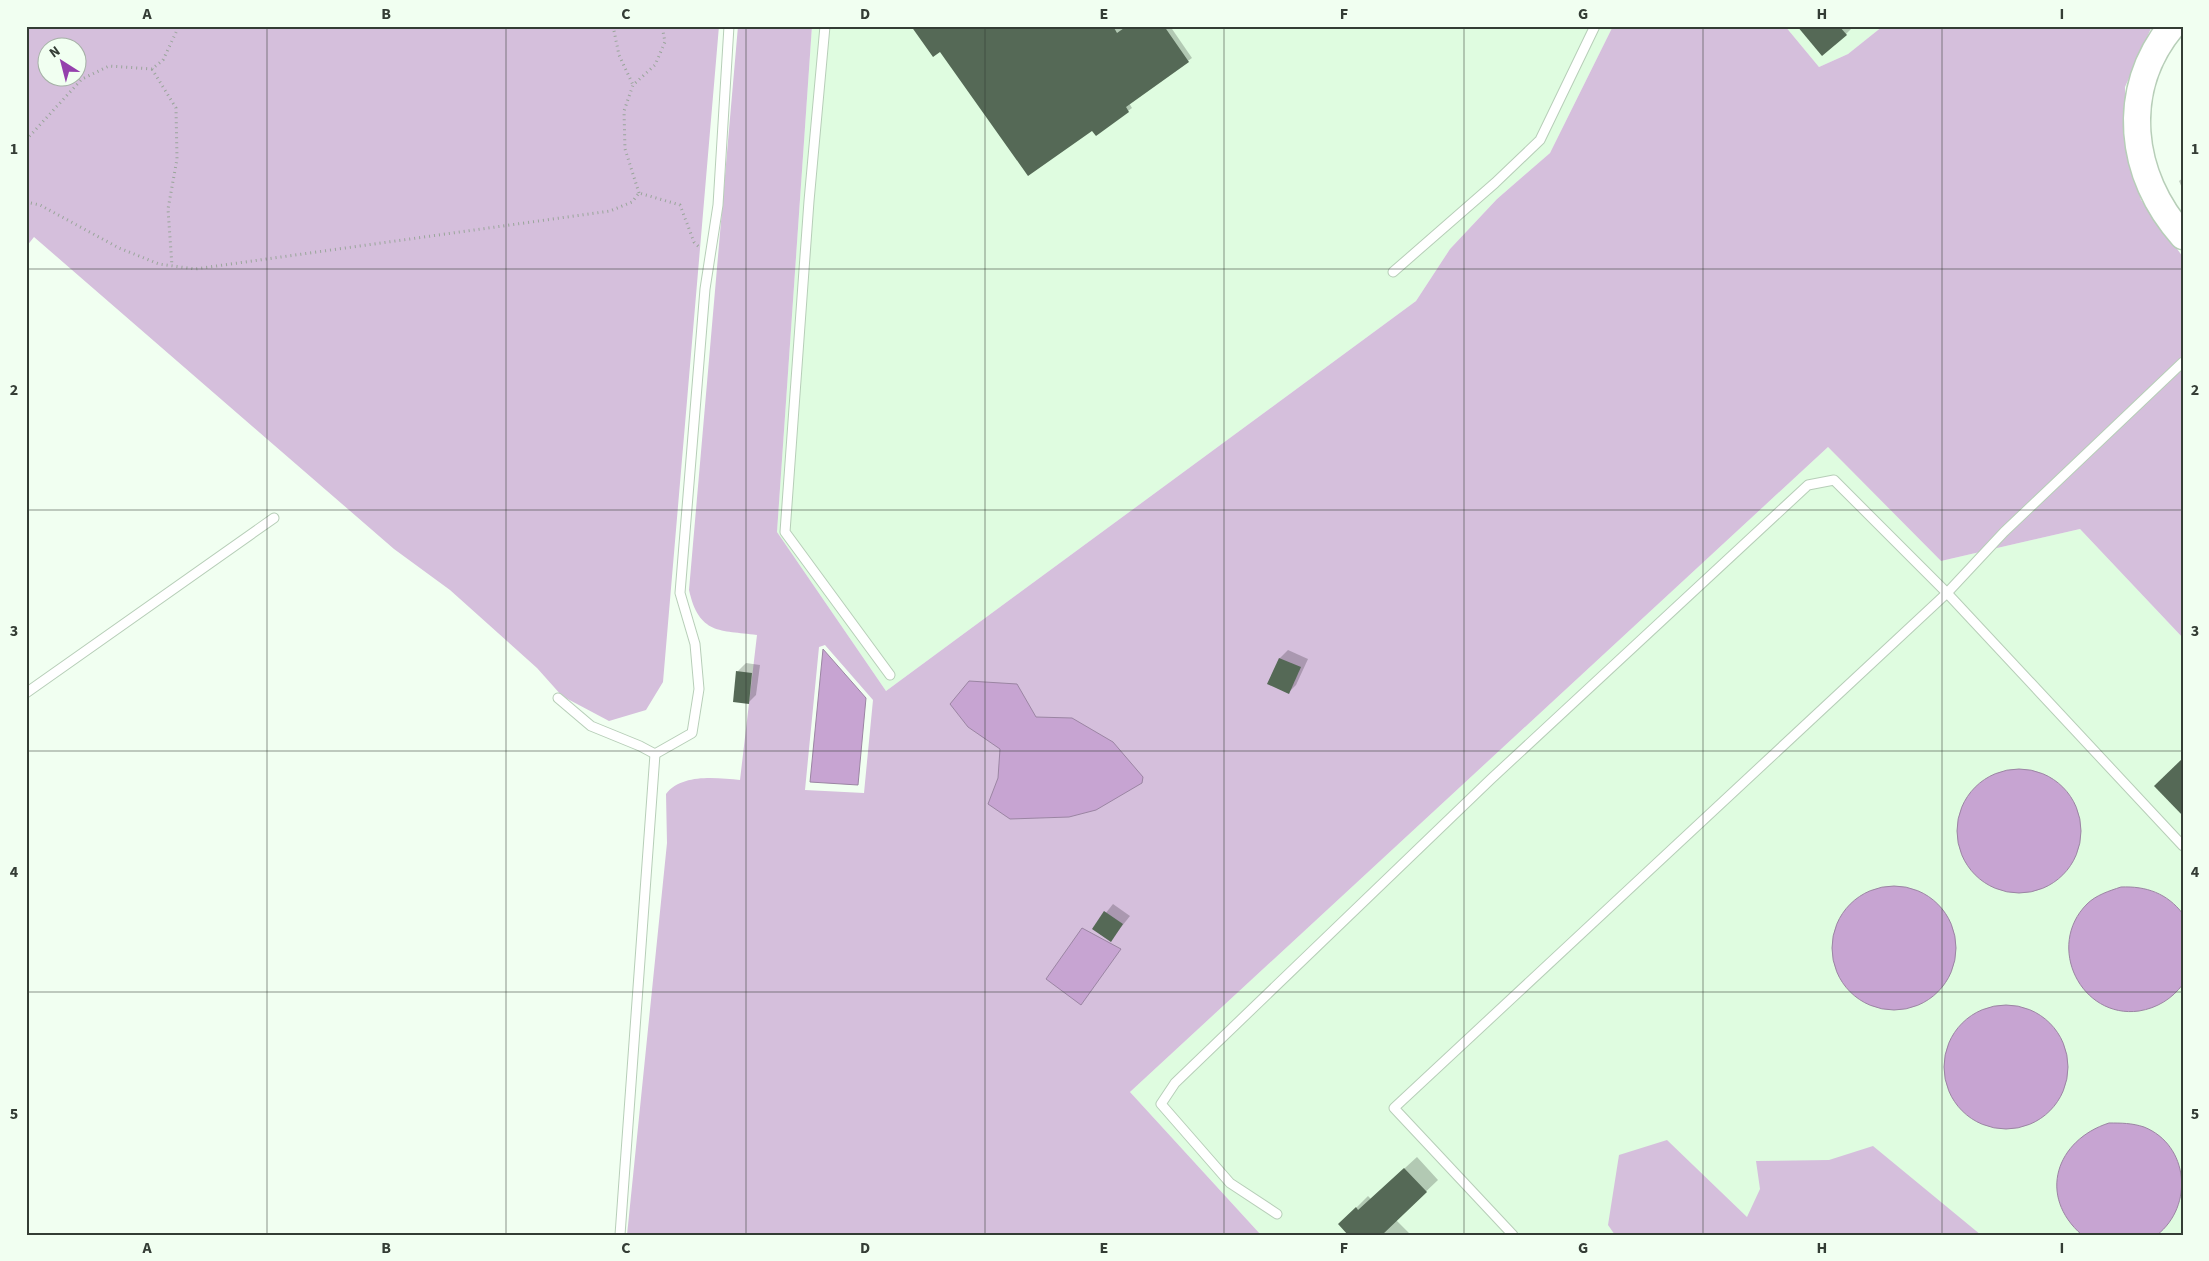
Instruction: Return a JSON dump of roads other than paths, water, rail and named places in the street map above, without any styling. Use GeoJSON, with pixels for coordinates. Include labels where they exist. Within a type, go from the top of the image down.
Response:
{"type":"FeatureCollection","features":[{"type":"Feature","properties":{"kind":"street"},"geometry":{"type":"LineString","coordinates":[[2172,26],[2160,40],[2149,61],[2139,98],[2136,126],[2139,152],[2145,175],[2159,203],[2183,236]]}},
{"type":"Feature","properties":{"kind":"lane"},"geometry":{"type":"LineString","coordinates":[[655,754],[692,733],[700,689],[695,644],[680,593],[704,298],[718,205],[730,26]]}},
{"type":"Feature","properties":{"kind":"lane"},"geometry":{"type":"LineString","coordinates":[[825,26],[809,201],[785,532],[890,676]]}},
{"type":"Feature","properties":{"kind":"lane"},"geometry":{"type":"LineString","coordinates":[[1393,272],[1495,183],[1540,140],[1595,26]]}},
{"type":"Feature","properties":{"kind":"lane"},"geometry":{"type":"LineString","coordinates":[[1513,1235],[1394,1108],[1947,593],[2004,532],[2183,362]]}},
{"type":"Feature","properties":{"kind":"lane"},"geometry":{"type":"LineString","coordinates":[[1277,1214],[1230,1183],[1161,1104],[1175,1083],[1490,779],[1808,485],[1834,480],[1947,593],[2183,846]]}},
{"type":"Feature","properties":{"kind":"lane"},"geometry":{"type":"LineString","coordinates":[[26,693],[274,518]]}},
{"type":"Feature","properties":{"kind":"lane"},"geometry":{"type":"LineString","coordinates":[[558,698],[591,726],[655,754]]}},
{"type":"Feature","properties":{"kind":"lane"},"geometry":{"type":"LineString","coordinates":[[620,1235],[655,754]]}}]}
